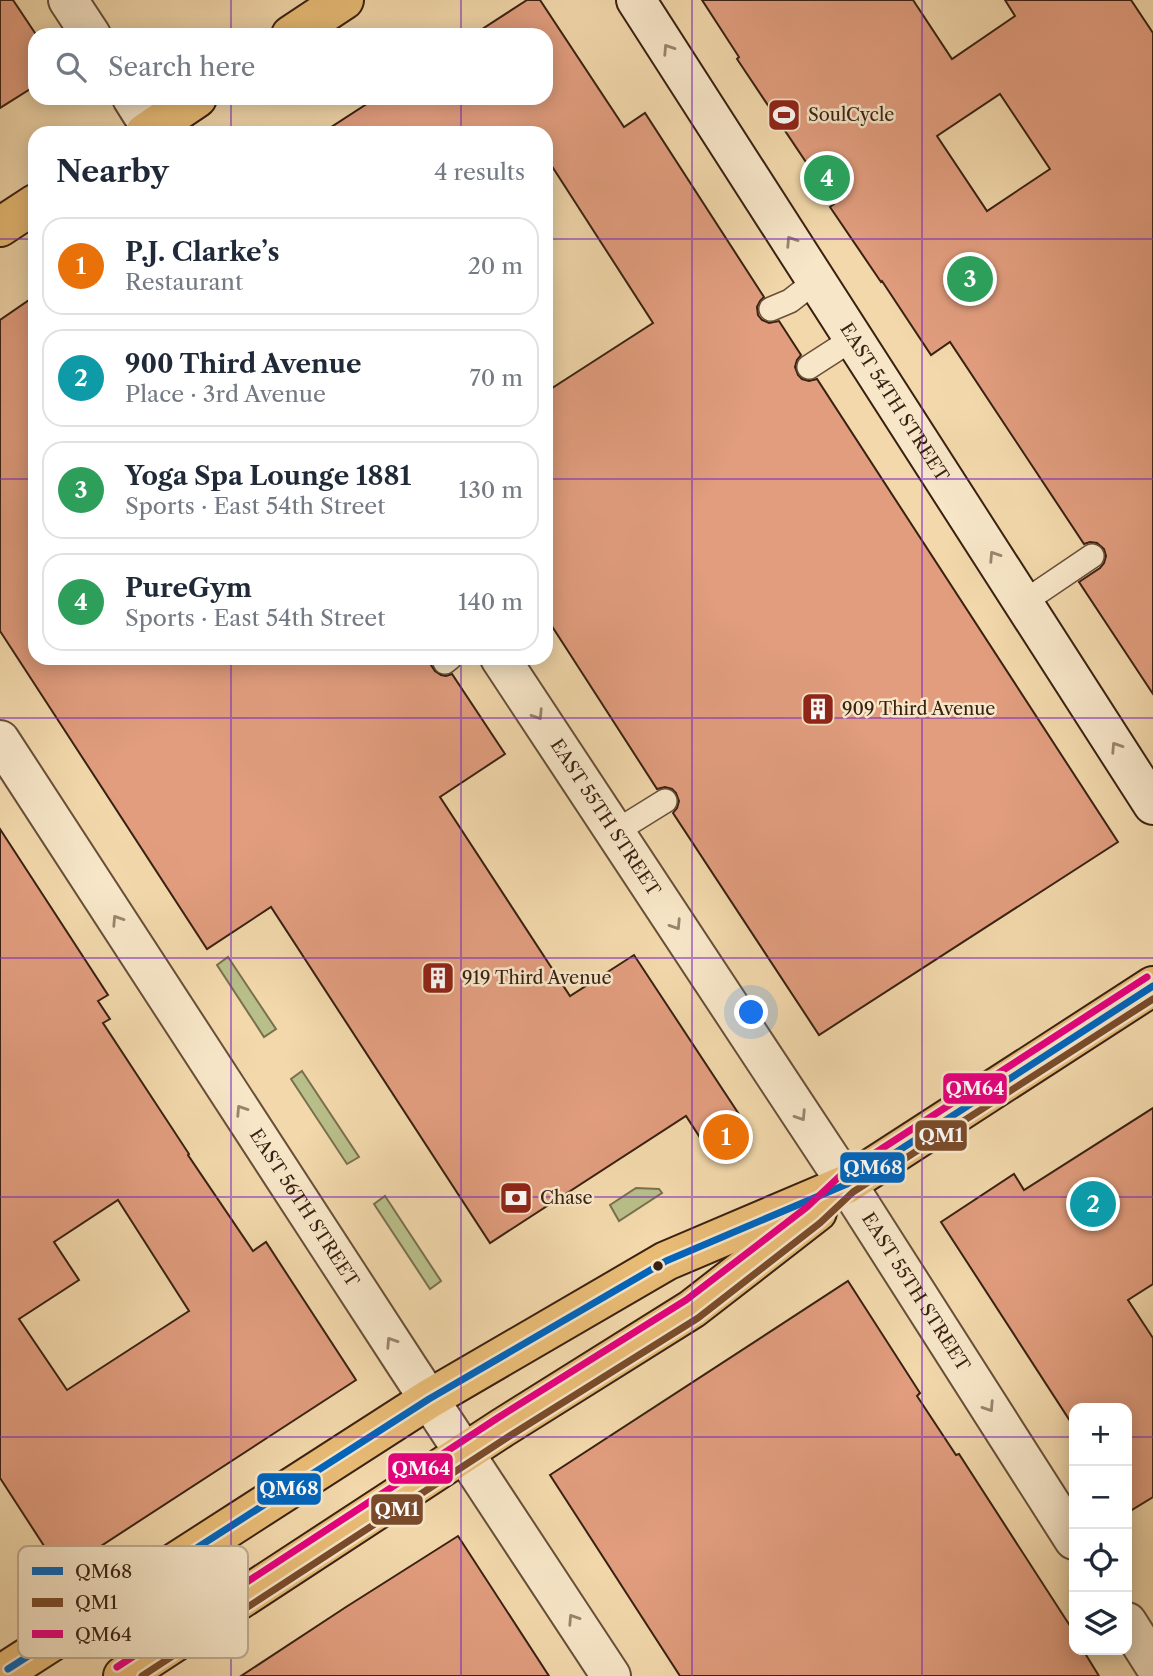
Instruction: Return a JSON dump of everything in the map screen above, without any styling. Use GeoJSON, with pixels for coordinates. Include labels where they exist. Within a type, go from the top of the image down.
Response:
{"type":"FeatureCollection","features":[{"type":"Feature","properties":{"kind":"main road"},"geometry":{"type":"LineString","coordinates":[[302,28],[344,0]]}},
{"type":"Feature","properties":{"kind":"main road"},"geometry":{"type":"LineString","coordinates":[[146,123],[183,105]]}},
{"type":"Feature","properties":{"kind":"main road"},"geometry":{"type":"LineString","coordinates":[[0,227],[28,209]]}},
{"type":"Feature","properties":{"kind":"main road"},"geometry":{"type":"LineString","coordinates":[[198,1546],[429,1399],[666,1261],[847,1184],[1153,986]]}},
{"type":"Feature","properties":{"kind":"main road"},"geometry":{"type":"LineString","coordinates":[[248,1594],[692,1308],[814,1215],[847,1184]]}},
{"type":"Feature","properties":{"kind":"main road"},"geometry":{"type":"LineString","coordinates":[[5,1669],[22,1658]]}},
{"type":"Feature","properties":{"kind":"main road"},"geometry":{"type":"LineString","coordinates":[[123,1676],[151,1658]]}},
{"type":"Feature","properties":{"kind":"street"},"geometry":{"type":"LineString","coordinates":[[68,0],[86,28]]}},
{"type":"Feature","properties":{"kind":"street","name":"EAST 54TH STREET"},"geometry":{"type":"LineString","coordinates":[[636,0],[1153,805]]}},
{"type":"Feature","properties":{"kind":"street","name":"EAST 55TH STREET"},"geometry":{"type":"LineString","coordinates":[[505,665],[847,1184],[1069,1531]]}},
{"type":"Feature","properties":{"kind":"street","name":"EAST 56TH STREET"},"geometry":{"type":"LineString","coordinates":[[0,740],[611,1676]]}},
{"type":"Feature","properties":{"kind":"street"},"geometry":{"type":"LineString","coordinates":[[1132,1630],[1153,1663]]}},
{"type":"Feature","properties":{"kind":"lane"},"geometry":{"type":"LineString","coordinates":[[771,309],[790,301],[817,280]]}},
{"type":"Feature","properties":{"kind":"lane"},"geometry":{"type":"LineString","coordinates":[[809,367],[854,338]]}},
{"type":"Feature","properties":{"kind":"lane"},"geometry":{"type":"LineString","coordinates":[[1024,602],[1092,556]]}},
{"type":"Feature","properties":{"kind":"lane"},"geometry":{"type":"LineString","coordinates":[[615,832],[665,801]]}},
{"type":"Feature","properties":{"kind":"green space"},"geometry":{"type":"Polygon","coordinates":[[[228,957],[276,1029],[264,1037],[217,965],[228,957]]]}},
{"type":"Feature","properties":{"kind":"green space"},"geometry":{"type":"Polygon","coordinates":[[[302,1071],[359,1157],[347,1164],[291,1079],[302,1071]]]}},
{"type":"Feature","properties":{"kind":"green space"},"geometry":{"type":"Polygon","coordinates":[[[636,1188],[659,1189],[662,1193],[619,1221],[610,1205],[636,1188]]]}},
{"type":"Feature","properties":{"kind":"green space"},"geometry":{"type":"Polygon","coordinates":[[[385,1196],[441,1281],[430,1289],[374,1204],[385,1196]]]}},
{"type":"Feature","properties":{"kind":"building"},"geometry":{"type":"Polygon","coordinates":[[[0,0],[13,0],[32,28],[28,28],[28,90],[0,108],[0,0]]]}},
{"type":"Feature","properties":{"kind":"building","name":"909 Third Avenue"},"geometry":{"type":"Polygon","coordinates":[[[527,0],[540,0],[624,127],[645,113],[764,297],[757,307],[758,315],[769,323],[779,321],[801,355],[795,367],[798,375],[809,381],[817,379],[1118,842],[819,1035],[673,813],[679,801],[676,793],[665,787],[657,789],[553,628],[553,387],[653,323],[553,168],[553,126],[333,126],[365,105],[553,105],[553,28],[484,28],[527,0]]]}},
{"type":"Feature","properties":{"kind":"building"},"geometry":{"type":"Polygon","coordinates":[[[702,0],[913,0],[952,59],[1015,16],[1005,0],[1131,0],[1153,33],[1153,694],[1079,582],[1104,563],[1104,549],[1097,543],[1084,544],[950,342],[931,355],[830,207],[834,204],[737,59],[739,57],[702,0]],[[1000,94],[937,136],[987,211],[1050,169],[1000,94]]]}},
{"type":"Feature","properties":{"kind":"building","name":"919 Third Avenue"},"geometry":{"type":"Polygon","coordinates":[[[28,301],[28,665],[431,665],[441,675],[452,674],[505,754],[440,797],[570,996],[634,955],[750,1131],[712,1156],[686,1116],[490,1243],[271,907],[207,949],[0,631],[0,320],[28,301]]]}},
{"type":"Feature","properties":{"kind":"building"},"geometry":{"type":"Polygon","coordinates":[[[0,829],[108,995],[98,1001],[110,1019],[103,1023],[188,1155],[253,1251],[266,1242],[356,1380],[101,1546],[44,1546],[0,1478],[0,829]],[[118,1200],[54,1242],[79,1280],[19,1319],[67,1390],[189,1311],[118,1200]]]}},
{"type":"Feature","properties":{"kind":"building"},"geometry":{"type":"Polygon","coordinates":[[[1153,1108],[1153,1284],[1128,1300],[1153,1338],[1153,1497],[1132,1510],[1132,1403],[1069,1403],[1069,1419],[941,1222],[1014,1174],[1024,1190],[1153,1108]]]}},
{"type":"Feature","properties":{"kind":"building"},"geometry":{"type":"Polygon","coordinates":[[[848,1281],[920,1393],[917,1396],[956,1455],[959,1454],[1069,1624],[1069,1655],[1086,1655],[1099,1676],[680,1676],[550,1475],[848,1281]]]}},
{"type":"Feature","properties":{"kind":"building"},"geometry":{"type":"Polygon","coordinates":[[[458,1536],[549,1676],[241,1676],[346,1607],[458,1536]]]}},
{"type":"Feature","properties":{"kind":"transit line","name":"QM64"},"geometry":{"type":"LineString","coordinates":[[248,1581],[496,1419],[686,1300],[807,1207],[841,1175],[1147,977]]}},
{"type":"Feature","properties":{"kind":"transit line","name":"QM68"},"geometry":{"type":"LineString","coordinates":[[200,1546],[429,1399],[666,1261],[847,1184],[1153,986]]}},
{"type":"Feature","properties":{"kind":"transit line","name":"QM1"},"geometry":{"type":"LineString","coordinates":[[248,1607],[508,1437],[698,1318],[820,1223],[853,1192],[1153,999]]}},
{"type":"Feature","properties":{"kind":"transit line","name":"QM68"},"geometry":{"type":"LineString","coordinates":[[8,1669],[25,1658]]}},
{"type":"Feature","properties":{"kind":"transit line","name":"QM64"},"geometry":{"type":"LineString","coordinates":[[117,1667],[131,1658]]}},
{"type":"Feature","properties":{"kind":"transit line","name":"QM1"},"geometry":{"type":"LineString","coordinates":[[142,1676],[170,1658]]}},
{"type":"Feature","properties":{"kind":"place","name":"SoulCycle"},"geometry":{"type":"Point","coordinates":[784,115]}},
{"type":"Feature","properties":{"kind":"place","name":"PureGym"},"geometry":{"type":"Point","coordinates":[827,178]}},
{"type":"Feature","properties":{"kind":"place","name":"Yoga Spa Lounge 1881"},"geometry":{"type":"Point","coordinates":[970,279]}},
{"type":"Feature","properties":{"kind":"place","name":"909 Third Avenue"},"geometry":{"type":"Point","coordinates":[818,709]}},
{"type":"Feature","properties":{"kind":"place","name":"919 Third Avenue"},"geometry":{"type":"Point","coordinates":[438,978]}},
{"type":"Feature","properties":{"kind":"place","name":"P.J. Clarke’s"},"geometry":{"type":"Point","coordinates":[726,1137]}},
{"type":"Feature","properties":{"kind":"place","name":"Chase"},"geometry":{"type":"Point","coordinates":[516,1198]}},
{"type":"Feature","properties":{"kind":"place","name":"900 Third Avenue"},"geometry":{"type":"Point","coordinates":[1093,1204]}}]}
